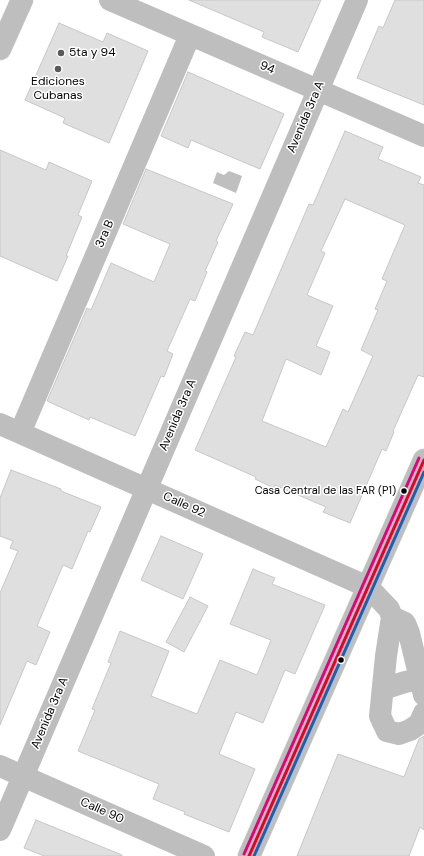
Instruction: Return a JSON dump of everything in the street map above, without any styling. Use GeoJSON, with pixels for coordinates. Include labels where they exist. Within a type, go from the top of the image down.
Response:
{"type":"FeatureCollection","features":[{"type":"Feature","properties":{"kind":"main road"},"geometry":{"type":"LineString","coordinates":[[0,50],[22,0]]}},
{"type":"Feature","properties":{"kind":"main road","name":"94"},"geometry":{"type":"LineString","coordinates":[[110,0],[424,136]]}},
{"type":"Feature","properties":{"kind":"main road","name":"Avenida 3ra A"},"geometry":{"type":"LineString","coordinates":[[0,830],[357,0]]}},
{"type":"Feature","properties":{"kind":"main road","name":"3ra B"},"geometry":{"type":"LineString","coordinates":[[20,432],[190,34]]}},
{"type":"Feature","properties":{"kind":"main road","name":"Calle 92"},"geometry":{"type":"LineString","coordinates":[[0,424],[368,587]]}},
{"type":"Feature","properties":{"kind":"main road"},"geometry":{"type":"LineString","coordinates":[[249,856],[424,460]]}},
{"type":"Feature","properties":{"kind":"main road"},"geometry":{"type":"LineString","coordinates":[[368,587],[389,609],[392,617],[380,716],[387,731],[399,734],[410,730],[419,724],[424,713]]}},
{"type":"Feature","properties":{"kind":"main road"},"geometry":{"type":"LineString","coordinates":[[383,689],[405,682],[422,687],[409,633],[405,623],[392,617]]}},
{"type":"Feature","properties":{"kind":"main road","name":"Calle 90"},"geometry":{"type":"LineString","coordinates":[[0,766],[204,856]]}},
{"type":"Feature","properties":{"kind":"shaded area"},"geometry":{"type":"Polygon","coordinates":[[[229,171],[242,176],[236,193],[213,183],[217,172],[224,175],[229,171]]]}},
{"type":"Feature","properties":{"kind":"building"},"geometry":{"type":"Polygon","coordinates":[[[189,0],[321,0],[298,52],[262,37],[264,32],[189,0]]]}},
{"type":"Feature","properties":{"kind":"building"},"geometry":{"type":"Polygon","coordinates":[[[395,0],[424,0],[424,105],[357,78],[379,26],[383,28],[395,0]]]}},
{"type":"Feature","properties":{"kind":"building"},"geometry":{"type":"Polygon","coordinates":[[[59,23],[103,42],[107,33],[148,51],[109,143],[63,123],[65,118],[25,100],[59,23]]]}},
{"type":"Feature","properties":{"kind":"building"},"geometry":{"type":"Polygon","coordinates":[[[188,72],[284,114],[260,169],[191,140],[188,148],[161,136],[188,72]]]}},
{"type":"Feature","properties":{"kind":"building"},"geometry":{"type":"Polygon","coordinates":[[[345,131],[383,147],[378,159],[421,177],[418,183],[424,185],[424,377],[418,375],[393,431],[394,432],[386,451],[382,449],[350,523],[323,512],[326,507],[275,485],[274,488],[255,479],[256,477],[195,450],[236,357],[234,356],[245,332],[253,335],[309,204],[313,205],[345,131]],[[345,199],[321,251],[325,253],[307,295],[333,306],[316,346],[330,352],[321,375],[286,359],[262,421],[326,447],[343,409],[348,412],[373,356],[361,350],[378,310],[375,309],[387,281],[382,279],[405,225],[345,199]]]}},
{"type":"Feature","properties":{"kind":"building"},"geometry":{"type":"Polygon","coordinates":[[[0,150],[46,170],[49,162],[92,181],[78,215],[82,217],[57,281],[0,256],[0,150]]]}},
{"type":"Feature","properties":{"kind":"building"},"geometry":{"type":"Polygon","coordinates":[[[146,169],[233,204],[216,241],[218,242],[205,271],[207,272],[195,301],[190,299],[167,351],[173,354],[164,377],[161,376],[135,436],[90,417],[89,420],[47,401],[87,308],[91,310],[111,263],[154,282],[170,244],[123,224],[146,169]]]}},
{"type":"Feature","properties":{"kind":"building"},"geometry":{"type":"Polygon","coordinates":[[[11,470],[61,489],[61,491],[101,507],[90,532],[88,531],[72,569],[63,565],[37,626],[50,632],[36,665],[27,661],[0,725],[0,593],[18,551],[10,548],[13,541],[0,536],[0,498],[11,470]]]}},
{"type":"Feature","properties":{"kind":"building"},"geometry":{"type":"Polygon","coordinates":[[[161,536],[203,554],[183,599],[141,580],[161,536]]]}},
{"type":"Feature","properties":{"kind":"building"},"geometry":{"type":"Polygon","coordinates":[[[253,569],[275,578],[272,584],[325,605],[295,674],[285,670],[263,723],[236,712],[219,754],[255,769],[229,832],[184,814],[185,812],[153,799],[159,784],[78,751],[95,710],[92,709],[111,663],[108,662],[120,631],[169,651],[151,696],[197,714],[220,660],[257,675],[271,640],[230,624],[253,569]]]}},
{"type":"Feature","properties":{"kind":"building"},"geometry":{"type":"Polygon","coordinates":[[[190,597],[208,606],[184,652],[166,642],[190,597]]]}},
{"type":"Feature","properties":{"kind":"building"},"geometry":{"type":"Polygon","coordinates":[[[424,736],[424,830],[420,827],[409,856],[297,856],[338,754],[404,777],[419,739],[424,736]]]}},
{"type":"Feature","properties":{"kind":"building"},"geometry":{"type":"Polygon","coordinates":[[[36,820],[122,856],[44,856],[24,848],[36,820]]]}},
{"type":"Feature","properties":{"kind":"transit line"},"geometry":{"type":"LineString","coordinates":[[244,854],[419,458]]}},
{"type":"Feature","properties":{"kind":"transit line"},"geometry":{"type":"LineString","coordinates":[[249,856],[424,460]]}},
{"type":"Feature","properties":{"kind":"transit line"},"geometry":{"type":"LineString","coordinates":[[254,856],[424,472]]}},
{"type":"Feature","properties":{"kind":"place","name":"5ta y 94"},"geometry":{"type":"Point","coordinates":[61,53]}},
{"type":"Feature","properties":{"kind":"place","name":"Ediciones Cubanas"},"geometry":{"type":"Point","coordinates":[58,69]}},
{"type":"Feature","properties":{"kind":"place","name":"Casa Central de las FAR (P1)"},"geometry":{"type":"Point","coordinates":[404,491]}}]}
